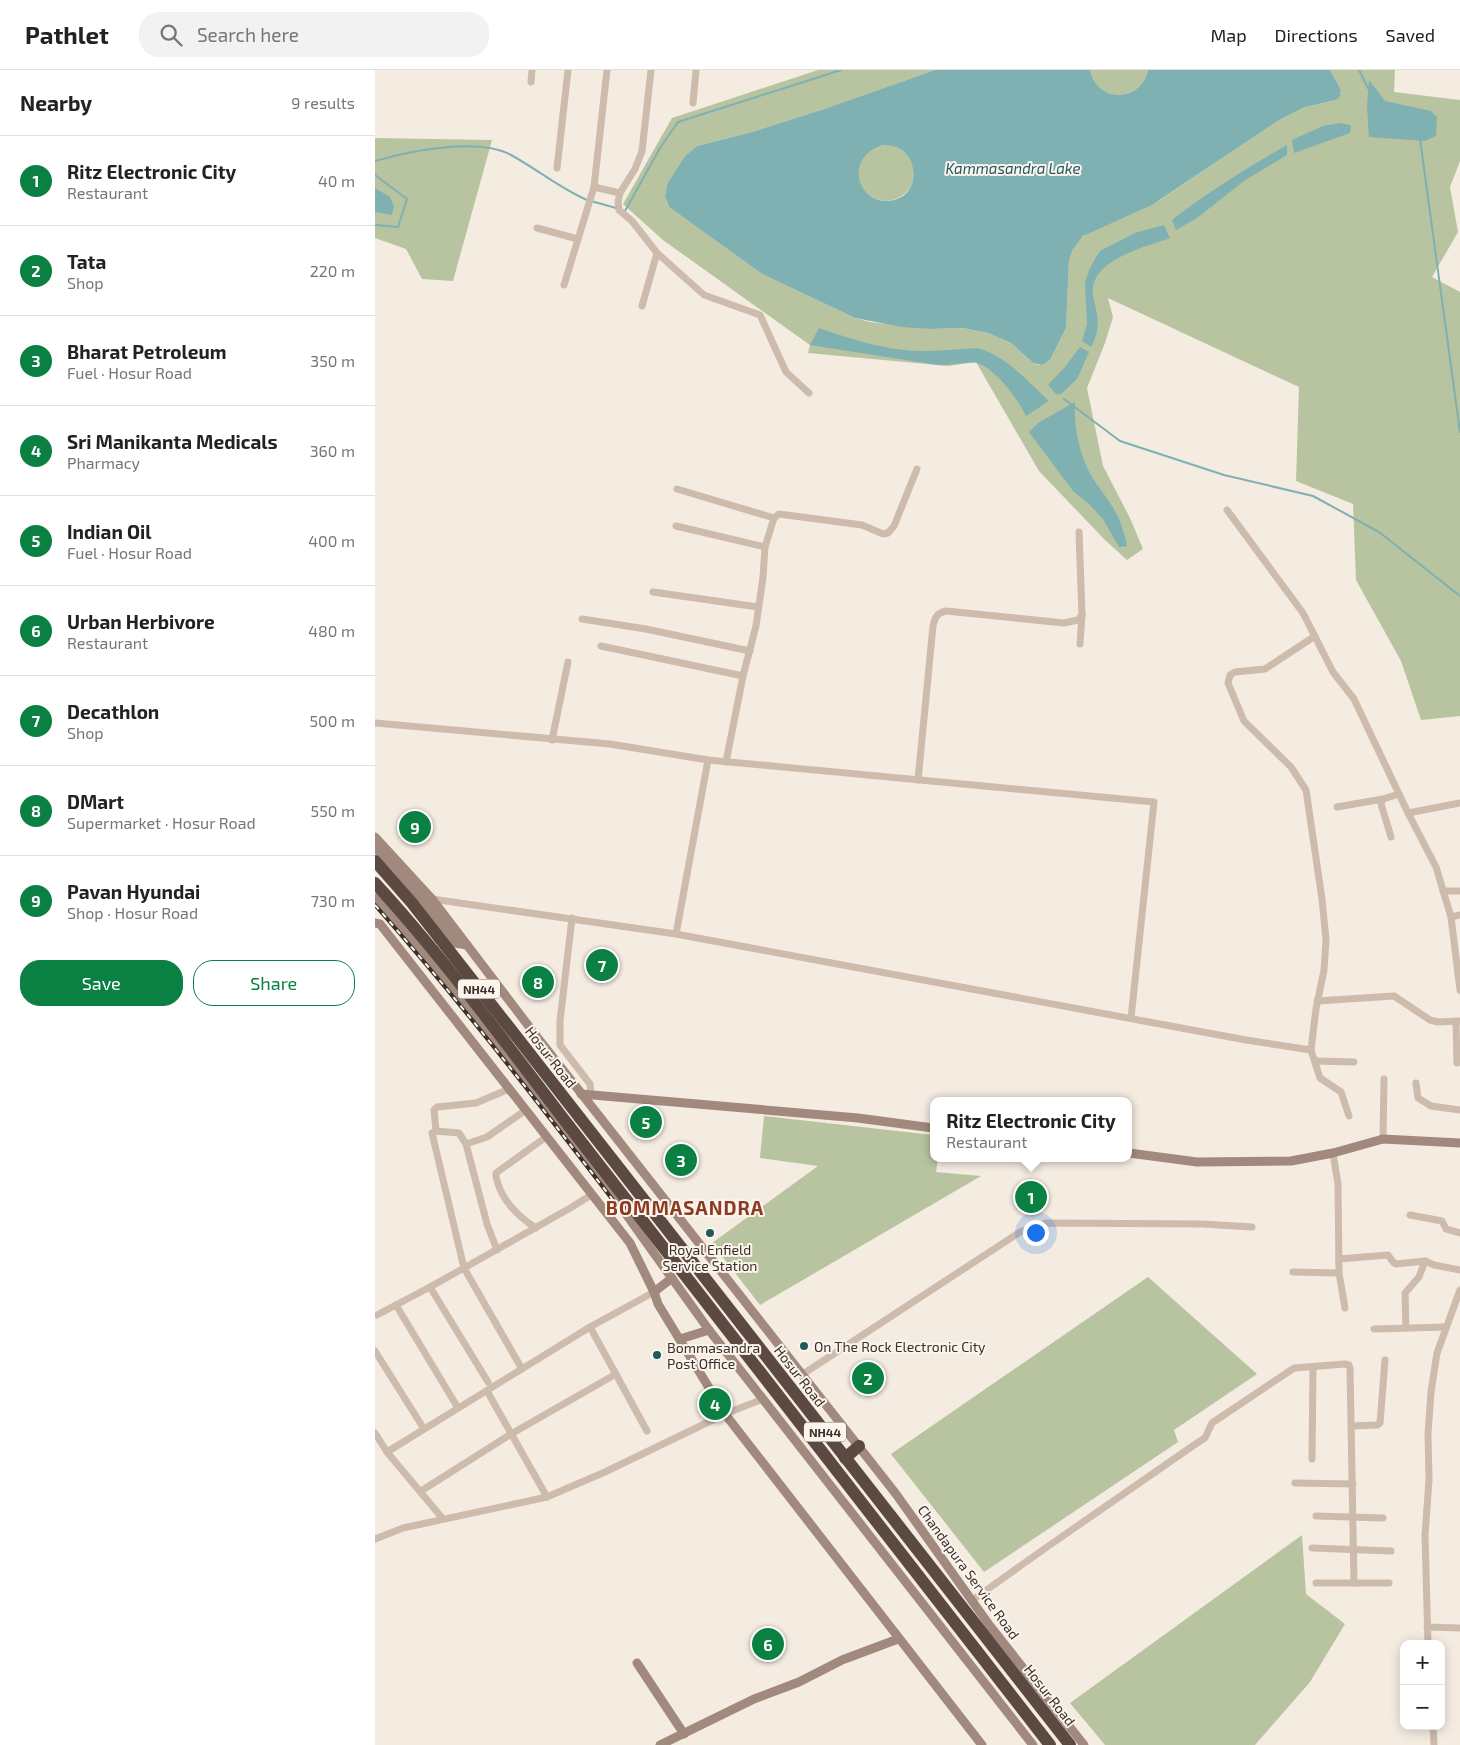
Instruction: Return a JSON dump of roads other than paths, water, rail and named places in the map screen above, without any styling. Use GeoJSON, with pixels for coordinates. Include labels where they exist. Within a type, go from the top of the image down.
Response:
{"type":"FeatureCollection","features":[{"type":"Feature","properties":{"kind":"highway","name":"Hosur Road"},"geometry":{"type":"LineString","coordinates":[[375,861],[412,903],[574,1122],[1050,1745]]}},
{"type":"Feature","properties":{"kind":"highway","name":"Hosur Road"},"geometry":{"type":"LineString","coordinates":[[375,883],[574,1122],[845,1458],[1070,1745]]}},
{"type":"Feature","properties":{"kind":"highway"},"geometry":{"type":"LineString","coordinates":[[845,1458],[855,1442]]}},
{"type":"Feature","properties":{"kind":"street"},"geometry":{"type":"LineString","coordinates":[[531,82],[532,70]]}},
{"type":"Feature","properties":{"kind":"street"},"geometry":{"type":"LineString","coordinates":[[557,168],[568,70]]}},
{"type":"Feature","properties":{"kind":"street"},"geometry":{"type":"LineString","coordinates":[[564,284],[594,187],[607,70]]}},
{"type":"Feature","properties":{"kind":"street"},"geometry":{"type":"LineString","coordinates":[[651,70],[641,151],[635,169],[620,193],[619,210],[633,221],[657,253],[704,295],[760,315],[786,372],[809,393]]}},
{"type":"Feature","properties":{"kind":"street"},"geometry":{"type":"LineString","coordinates":[[693,103],[696,70]]}},
{"type":"Feature","properties":{"kind":"street"},"geometry":{"type":"LineString","coordinates":[[594,187],[620,193]]}},
{"type":"Feature","properties":{"kind":"street"},"geometry":{"type":"LineString","coordinates":[[537,228],[578,239]]}},
{"type":"Feature","properties":{"kind":"street"},"geometry":{"type":"LineString","coordinates":[[642,306],[657,253]]}},
{"type":"Feature","properties":{"kind":"street"},"geometry":{"type":"LineString","coordinates":[[726,762],[743,676],[753,640],[763,577],[765,547],[774,518],[779,514],[862,525],[883,534],[888,533],[894,526],[917,469]]}},
{"type":"Feature","properties":{"kind":"street"},"geometry":{"type":"LineString","coordinates":[[677,489],[774,518]]}},
{"type":"Feature","properties":{"kind":"street"},"geometry":{"type":"LineString","coordinates":[[1227,510],[1303,613],[1333,672],[1354,699],[1436,867],[1451,916],[1460,990]]}},
{"type":"Feature","properties":{"kind":"street"},"geometry":{"type":"LineString","coordinates":[[676,526],[765,547]]}},
{"type":"Feature","properties":{"kind":"street"},"geometry":{"type":"LineString","coordinates":[[1079,532],[1082,615],[1080,644]]}},
{"type":"Feature","properties":{"kind":"street"},"geometry":{"type":"LineString","coordinates":[[653,592],[758,607]]}},
{"type":"Feature","properties":{"kind":"street"},"geometry":{"type":"LineString","coordinates":[[918,780],[934,618],[939,613],[946,611],[1064,623],[1077,620],[1082,615]]}},
{"type":"Feature","properties":{"kind":"street"},"geometry":{"type":"LineString","coordinates":[[581,619],[646,629],[749,651]]}},
{"type":"Feature","properties":{"kind":"street"},"geometry":{"type":"LineString","coordinates":[[1315,636],[1265,669],[1235,672],[1230,675],[1228,683],[1244,721],[1291,767],[1306,790],[1326,940],[1324,970],[1317,1001],[1311,1050],[1320,1078],[1341,1092],[1349,1116]]}},
{"type":"Feature","properties":{"kind":"street"},"geometry":{"type":"LineString","coordinates":[[601,646],[743,676]]}},
{"type":"Feature","properties":{"kind":"street"},"geometry":{"type":"LineString","coordinates":[[552,740],[568,662]]}},
{"type":"Feature","properties":{"kind":"street"},"geometry":{"type":"LineString","coordinates":[[375,723],[610,744],[726,762],[1154,802],[1131,1018]]}},
{"type":"Feature","properties":{"kind":"street"},"geometry":{"type":"LineString","coordinates":[[676,934],[708,760]]}},
{"type":"Feature","properties":{"kind":"street"},"geometry":{"type":"LineString","coordinates":[[1337,807],[1383,800],[1399,794]]}},
{"type":"Feature","properties":{"kind":"street"},"geometry":{"type":"LineString","coordinates":[[1383,800],[1381,804],[1391,836]]}},
{"type":"Feature","properties":{"kind":"street"},"geometry":{"type":"LineString","coordinates":[[1408,813],[1460,803]]}},
{"type":"Feature","properties":{"kind":"street"},"geometry":{"type":"LineString","coordinates":[[375,837],[429,901],[455,943],[467,945]]}},
{"type":"Feature","properties":{"kind":"street"},"geometry":{"type":"LineString","coordinates":[[375,847],[429,901]]}},
{"type":"Feature","properties":{"kind":"street"},"geometry":{"type":"LineString","coordinates":[[1443,892],[1460,891]]}},
{"type":"Feature","properties":{"kind":"street"},"geometry":{"type":"LineString","coordinates":[[375,898],[425,953],[608,1189],[709,1330],[1033,1745]]}},
{"type":"Feature","properties":{"kind":"street"},"geometry":{"type":"LineString","coordinates":[[982,1745],[725,1414],[658,1304],[630,1243],[377,925],[392,916],[429,901],[573,918],[676,934],[1245,1040],[1311,1050]]}},
{"type":"Feature","properties":{"kind":"street","name":"Chandapura Service Road"},"geometry":{"type":"LineString","coordinates":[[429,901],[467,945],[581,1094],[803,1374],[896,1494],[971,1601],[1084,1745]]}},
{"type":"Feature","properties":{"kind":"street"},"geometry":{"type":"LineString","coordinates":[[1451,916],[1460,915]]}},
{"type":"Feature","properties":{"kind":"street"},"geometry":{"type":"LineString","coordinates":[[573,918],[560,1021],[560,1045],[590,1084],[591,1095]]}},
{"type":"Feature","properties":{"kind":"street"},"geometry":{"type":"LineString","coordinates":[[425,953],[450,936]]}},
{"type":"Feature","properties":{"kind":"street"},"geometry":{"type":"LineString","coordinates":[[1317,1001],[1394,996],[1430,1020],[1438,1022],[1458,1021],[1457,1063]]}},
{"type":"Feature","properties":{"kind":"street"},"geometry":{"type":"LineString","coordinates":[[1315,1061],[1354,1062]]}},
{"type":"Feature","properties":{"kind":"street"},"geometry":{"type":"LineString","coordinates":[[1383,1139],[1384,1079]]}},
{"type":"Feature","properties":{"kind":"street"},"geometry":{"type":"LineString","coordinates":[[1415,1083],[1418,1098],[1431,1106],[1460,1110]]}},
{"type":"Feature","properties":{"kind":"street"},"geometry":{"type":"LineString","coordinates":[[436,1131],[434,1110],[437,1107],[476,1103],[509,1089]]}},
{"type":"Feature","properties":{"kind":"street"},"geometry":{"type":"LineString","coordinates":[[581,1094],[857,1118],[930,1128]]}},
{"type":"Feature","properties":{"kind":"street"},"geometry":{"type":"LineString","coordinates":[[466,1144],[487,1137],[525,1110]]}},
{"type":"Feature","properties":{"kind":"street"},"geometry":{"type":"LineString","coordinates":[[497,1250],[487,1224],[466,1144],[459,1133],[436,1131],[432,1133],[464,1268],[522,1369]]}},
{"type":"Feature","properties":{"kind":"street"},"geometry":{"type":"LineString","coordinates":[[536,1228],[505,1201],[496,1177],[497,1173],[546,1136]]}},
{"type":"Feature","properties":{"kind":"street"},"geometry":{"type":"LineString","coordinates":[[1132,1153],[1197,1162],[1291,1161],[1333,1153],[1383,1139],[1460,1143]]}},
{"type":"Feature","properties":{"kind":"street"},"geometry":{"type":"LineString","coordinates":[[1333,1153],[1338,1184],[1339,1272],[1345,1308]]}},
{"type":"Feature","properties":{"kind":"street"},"geometry":{"type":"LineString","coordinates":[[377,1315],[497,1250],[591,1195]]}},
{"type":"Feature","properties":{"kind":"street"},"geometry":{"type":"LineString","coordinates":[[1410,1215],[1442,1221],[1446,1229],[1460,1233]]}},
{"type":"Feature","properties":{"kind":"street"},"geometry":{"type":"LineString","coordinates":[[803,1374],[1020,1232],[1046,1223],[1203,1224],[1252,1227]]}},
{"type":"Feature","properties":{"kind":"street"},"geometry":{"type":"LineString","coordinates":[[630,1243],[641,1235]]}},
{"type":"Feature","properties":{"kind":"street"},"geometry":{"type":"LineString","coordinates":[[1339,1259],[1388,1255],[1396,1264],[1425,1261],[1434,1265],[1460,1270]]}},
{"type":"Feature","properties":{"kind":"street"},"geometry":{"type":"LineString","coordinates":[[1406,1328],[1405,1294],[1419,1277],[1425,1261]]}},
{"type":"Feature","properties":{"kind":"street"},"geometry":{"type":"LineString","coordinates":[[1293,1272],[1339,1272]]}},
{"type":"Feature","properties":{"kind":"street"},"geometry":{"type":"LineString","coordinates":[[387,1452],[590,1328],[654,1292],[672,1278]]}},
{"type":"Feature","properties":{"kind":"street"},"geometry":{"type":"LineString","coordinates":[[430,1287],[488,1382]]}},
{"type":"Feature","properties":{"kind":"street"},"geometry":{"type":"LineString","coordinates":[[1428,1640],[1425,1535],[1429,1480],[1428,1434],[1431,1392],[1437,1353],[1460,1290]]}},
{"type":"Feature","properties":{"kind":"street"},"geometry":{"type":"LineString","coordinates":[[396,1305],[459,1408]]}},
{"type":"Feature","properties":{"kind":"street"},"geometry":{"type":"LineString","coordinates":[[1374,1330],[1446,1327]]}},
{"type":"Feature","properties":{"kind":"street"},"geometry":{"type":"LineString","coordinates":[[590,1328],[647,1431]]}},
{"type":"Feature","properties":{"kind":"street"},"geometry":{"type":"LineString","coordinates":[[680,1339],[709,1330]]}},
{"type":"Feature","properties":{"kind":"street"},"geometry":{"type":"LineString","coordinates":[[375,1351],[424,1429]]}},
{"type":"Feature","properties":{"kind":"street"},"geometry":{"type":"LineString","coordinates":[[1351,1426],[1377,1425],[1380,1423],[1385,1360]]}},
{"type":"Feature","properties":{"kind":"street"},"geometry":{"type":"LineString","coordinates":[[971,1601],[1205,1438],[1212,1423],[1294,1368],[1349,1365],[1353,1484],[1353,1583]]}},
{"type":"Feature","properties":{"kind":"street"},"geometry":{"type":"LineString","coordinates":[[1312,1459],[1313,1367]]}},
{"type":"Feature","properties":{"kind":"street"},"geometry":{"type":"LineString","coordinates":[[421,1491],[511,1434],[616,1374]]}},
{"type":"Feature","properties":{"kind":"street"},"geometry":{"type":"LineString","coordinates":[[487,1391],[547,1497]]}},
{"type":"Feature","properties":{"kind":"street"},"geometry":{"type":"LineString","coordinates":[[375,1538],[403,1528],[547,1497],[605,1472],[725,1414],[763,1399]]}},
{"type":"Feature","properties":{"kind":"street"},"geometry":{"type":"LineString","coordinates":[[375,1433],[387,1452],[443,1519]]}},
{"type":"Feature","properties":{"kind":"street"},"geometry":{"type":"LineString","coordinates":[[1295,1483],[1353,1484]]}},
{"type":"Feature","properties":{"kind":"street"},"geometry":{"type":"LineString","coordinates":[[1316,1516],[1383,1518]]}},
{"type":"Feature","properties":{"kind":"street"},"geometry":{"type":"LineString","coordinates":[[1312,1548],[1391,1551]]}},
{"type":"Feature","properties":{"kind":"street"},"geometry":{"type":"LineString","coordinates":[[1316,1583],[1389,1583]]}},
{"type":"Feature","properties":{"kind":"street"},"geometry":{"type":"LineString","coordinates":[[1427,1627],[1460,1628]]}},
{"type":"Feature","properties":{"kind":"street"},"geometry":{"type":"LineString","coordinates":[[660,1745],[754,1699],[799,1682],[842,1660],[899,1639]]}},
{"type":"Feature","properties":{"kind":"street"},"geometry":{"type":"LineString","coordinates":[[637,1663],[684,1734]]}},
{"type":"Feature","properties":{"kind":"street"},"geometry":{"type":"LineString","coordinates":[[1433,1730],[1434,1745]]}},
{"type":"Feature","properties":{"kind":"water","name":"Kammasandra Lake"},"geometry":{"type":"Polygon","coordinates":[[[935,70],[1090,70],[1094,81],[1101,89],[1119,95],[1137,89],[1144,81],[1148,70],[1330,70],[1341,90],[1340,96],[1336,100],[1305,107],[1279,120],[1152,205],[1083,236],[1073,249],[1069,260],[1066,328],[1050,360],[1042,365],[1033,363],[1011,343],[988,333],[963,328],[929,329],[902,327],[855,318],[762,274],[669,207],[665,196],[667,184],[685,156],[697,146],[752,132],[935,70]],[[884,145],[876,147],[864,157],[861,163],[859,178],[861,185],[875,199],[887,201],[899,199],[907,192],[912,183],[914,173],[912,163],[906,154],[897,147],[884,145]]]}},
{"type":"Feature","properties":{"kind":"water"},"geometry":{"type":"Polygon","coordinates":[[[1369,80],[1385,101],[1431,111],[1437,117],[1436,136],[1425,141],[1369,137],[1367,107],[1369,80]]]}},
{"type":"Feature","properties":{"kind":"water"},"geometry":{"type":"Polygon","coordinates":[[[1340,123],[1351,125],[1350,133],[1294,153],[1292,140],[1323,126],[1340,123]]]}},
{"type":"Feature","properties":{"kind":"water"},"geometry":{"type":"Polygon","coordinates":[[[1287,145],[1287,155],[1244,181],[1197,218],[1176,230],[1172,220],[1228,180],[1287,145]]]}},
{"type":"Feature","properties":{"kind":"water"},"geometry":{"type":"Polygon","coordinates":[[[375,188],[390,197],[394,206],[392,215],[375,212],[375,188]]]}},
{"type":"Feature","properties":{"kind":"water"},"geometry":{"type":"Polygon","coordinates":[[[1164,225],[1170,238],[1134,251],[1109,264],[1094,283],[1093,295],[1098,327],[1091,347],[1082,341],[1087,324],[1085,283],[1096,257],[1100,251],[1135,233],[1164,225]]]}},
{"type":"Feature","properties":{"kind":"water"},"geometry":{"type":"Polygon","coordinates":[[[819,328],[856,340],[896,349],[922,351],[977,348],[1007,363],[1049,401],[1026,416],[1012,393],[999,378],[977,363],[938,365],[810,345],[819,328]]]}},
{"type":"Feature","properties":{"kind":"water"},"geometry":{"type":"Polygon","coordinates":[[[1080,347],[1089,352],[1077,379],[1061,394],[1056,394],[1048,385],[1080,347]]]}},
{"type":"Feature","properties":{"kind":"water"},"geometry":{"type":"Polygon","coordinates":[[[1075,402],[1075,422],[1084,459],[1092,477],[1117,515],[1127,546],[1119,547],[1103,519],[1073,491],[1029,432],[1038,423],[1075,402]]]}},
{"type":"Feature","properties":{"kind":"waterway"},"geometry":{"type":"LineString","coordinates":[[625,211],[660,148],[678,122],[841,70]]}},
{"type":"Feature","properties":{"kind":"waterway"},"geometry":{"type":"LineString","coordinates":[[1359,70],[1369,90]]}},
{"type":"Feature","properties":{"kind":"waterway"},"geometry":{"type":"LineString","coordinates":[[1420,139],[1460,432]]}},
{"type":"Feature","properties":{"kind":"waterway"},"geometry":{"type":"LineString","coordinates":[[375,161],[425,150],[463,146],[481,147],[511,155],[567,190],[587,200]]}},
{"type":"Feature","properties":{"kind":"waterway"},"geometry":{"type":"LineString","coordinates":[[375,175],[407,199],[398,227],[375,225]]}},
{"type":"Feature","properties":{"kind":"waterway"},"geometry":{"type":"LineString","coordinates":[[591,201],[616,208]]}},
{"type":"Feature","properties":{"kind":"waterway"},"geometry":{"type":"LineString","coordinates":[[1064,399],[1120,441],[1224,475],[1313,496],[1379,532],[1460,596]]}},
{"type":"Feature","properties":{"kind":"railway"},"geometry":{"type":"LineString","coordinates":[[375,905],[469,1016],[619,1208]]}},
{"type":"Feature","properties":{"kind":"place","name":"Pavan Hyundai"},"geometry":{"type":"Point","coordinates":[415,827]}},
{"type":"Feature","properties":{"kind":"place","name":"Decathlon"},"geometry":{"type":"Point","coordinates":[602,965]}},
{"type":"Feature","properties":{"kind":"place","name":"DMart"},"geometry":{"type":"Point","coordinates":[538,982]}},
{"type":"Feature","properties":{"kind":"place","name":"Indian Oil"},"geometry":{"type":"Point","coordinates":[646,1122]}},
{"type":"Feature","properties":{"kind":"place","name":"Bharat Petroleum"},"geometry":{"type":"Point","coordinates":[681,1160]}},
{"type":"Feature","properties":{"kind":"place","name":"Ritz Electronic City"},"geometry":{"type":"Point","coordinates":[1031,1197]}},
{"type":"Feature","properties":{"kind":"place","name":"Royal Enfield Service Station"},"geometry":{"type":"Point","coordinates":[710,1233]}},
{"type":"Feature","properties":{"kind":"place","name":"On The Rock Electronic City"},"geometry":{"type":"Point","coordinates":[804,1346]}},
{"type":"Feature","properties":{"kind":"place","name":"Bommasandra Post Office"},"geometry":{"type":"Point","coordinates":[657,1355]}},
{"type":"Feature","properties":{"kind":"place","name":"Tata"},"geometry":{"type":"Point","coordinates":[868,1378]}},
{"type":"Feature","properties":{"kind":"place","name":"Sri Manikanta Medicals"},"geometry":{"type":"Point","coordinates":[715,1404]}},
{"type":"Feature","properties":{"kind":"place","name":"Urban Herbivore"},"geometry":{"type":"Point","coordinates":[768,1644]}},
{"type":"Feature","properties":{"kind":"district","name":"BOMMASANDRA"},"geometry":{"type":"Point","coordinates":[685,1207]}}]}
